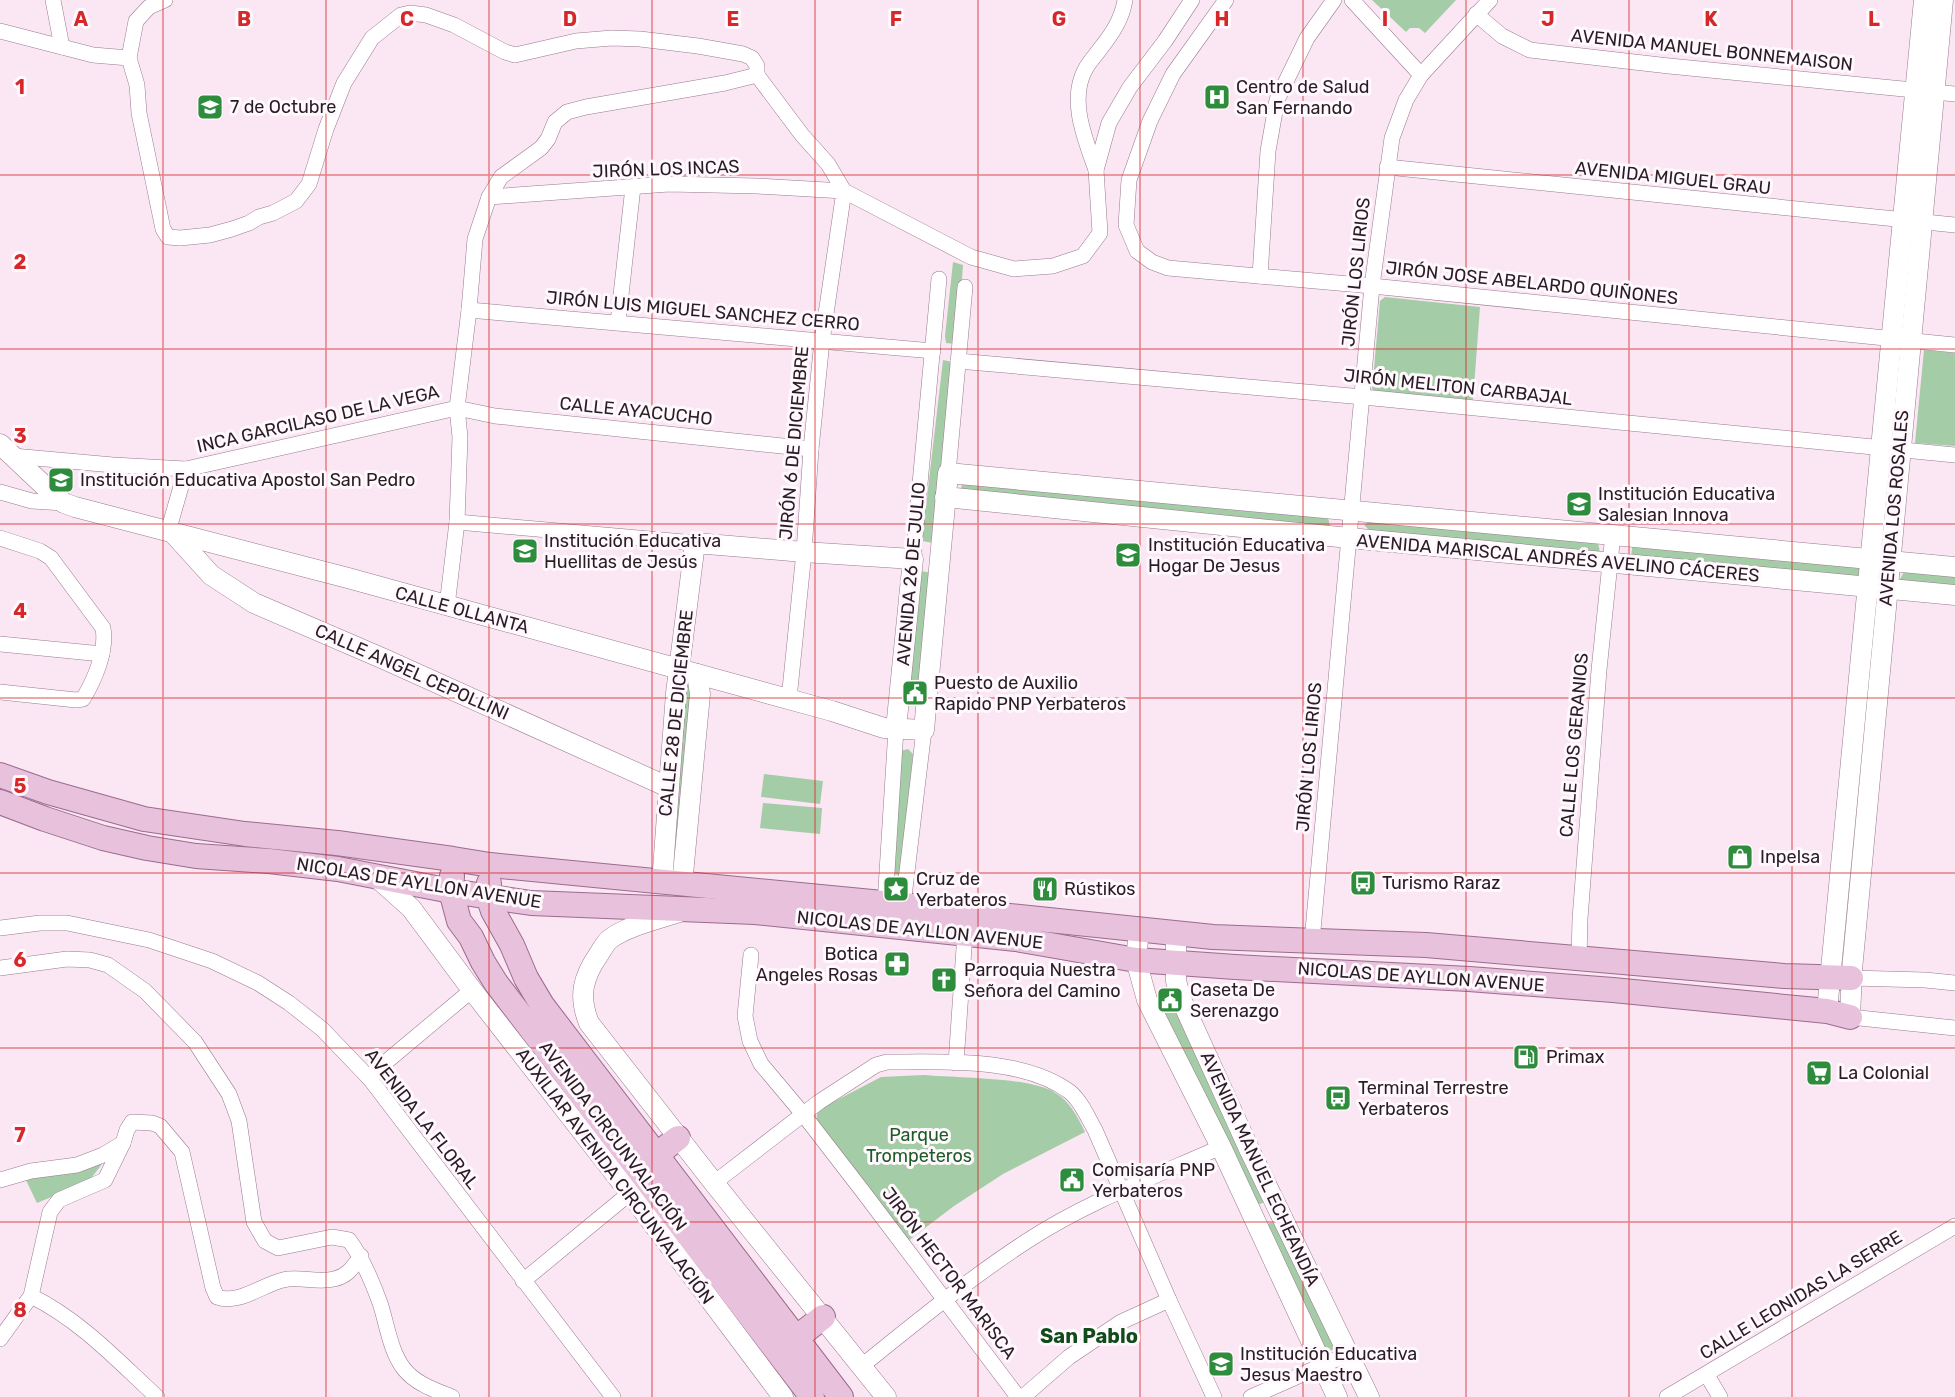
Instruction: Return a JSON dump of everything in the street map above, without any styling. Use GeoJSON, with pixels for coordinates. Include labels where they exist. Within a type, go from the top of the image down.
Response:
{"type":"FeatureCollection","features":[{"type":"Feature","properties":{"kind":"main road","name":"NICOLAS DE AYLLON AVENUE"},"geometry":{"type":"LineString","coordinates":[[0,775],[48,792],[144,819],[490,865],[1176,934],[1426,945],[1579,959],[1841,978]]}},
{"type":"Feature","properties":{"kind":"main road","name":"NICOLAS DE AYLLON AVENUE"},"geometry":{"type":"LineString","coordinates":[[0,802],[103,838],[147,848],[196,856],[304,864],[531,903],[755,912],[1016,939],[1136,960],[1175,964],[1469,979],[1613,990],[1827,1011],[1850,1017]]}},
{"type":"Feature","properties":{"kind":"main road","name":"AVENIDA CIRCUNVALACIÓN"},"geometry":{"type":"LineString","coordinates":[[453,859],[451,891],[459,921],[471,937],[496,983],[812,1397]]}},
{"type":"Feature","properties":{"kind":"main road","name":"AVENIDA CIRCUNVALACIÓN"},"geometry":{"type":"LineString","coordinates":[[490,865],[488,896],[493,911],[542,1005],[841,1397]]}},
{"type":"Feature","properties":{"kind":"main road"},"geometry":{"type":"LineString","coordinates":[[656,1155],[678,1138]]}},
{"type":"Feature","properties":{"kind":"main road"},"geometry":{"type":"LineString","coordinates":[[796,1338],[823,1317]]}},
{"type":"Feature","properties":{"kind":"street"},"geometry":{"type":"LineString","coordinates":[[53,0],[62,47]]}},
{"type":"Feature","properties":{"kind":"street"},"geometry":{"type":"LineString","coordinates":[[165,0],[148,7],[136,21],[129,58],[137,85],[139,113],[163,229],[168,237],[210,235],[232,229],[296,201],[309,184],[344,83],[372,38],[401,15],[410,13],[426,15],[454,25],[515,55],[576,41],[612,38],[698,46],[743,54],[752,58],[757,66],[757,75],[802,135],[828,164],[844,191],[971,257],[1014,269],[1053,266],[1083,256],[1100,233],[1096,170],[1079,116],[1080,85],[1086,68],[1113,33],[1125,0]]}},
{"type":"Feature","properties":{"kind":"street"},"geometry":{"type":"LineString","coordinates":[[1096,170],[1110,123],[1130,87],[1165,41],[1192,0]]}},
{"type":"Feature","properties":{"kind":"street","name":"JIRÓN JOSE ABELARDO QUIÑONES"},"geometry":{"type":"LineString","coordinates":[[1226,0],[1173,74],[1150,121],[1129,180],[1126,225],[1137,251],[1152,262],[1168,268],[1372,286],[1955,345]]}},
{"type":"Feature","properties":{"kind":"street"},"geometry":{"type":"LineString","coordinates":[[1260,276],[1268,151],[1277,100],[1307,38],[1334,0]]}},
{"type":"Feature","properties":{"kind":"street"},"geometry":{"type":"LineString","coordinates":[[1352,0],[1421,75]]}},
{"type":"Feature","properties":{"kind":"street","name":"JIRÓN LOS LIRIOS"},"geometry":{"type":"LineString","coordinates":[[1312,941],[1372,286],[1392,138],[1406,100],[1421,75],[1490,0]]}},
{"type":"Feature","properties":{"kind":"street","name":"AVENIDA LOS ROSALES"},"geometry":{"type":"LineString","coordinates":[[1924,0],[1925,92]]}},
{"type":"Feature","properties":{"kind":"street","name":"AVENIDA LOS ROSALES"},"geometry":{"type":"LineString","coordinates":[[1827,1011],[1841,978],[1925,92],[1943,0]]}},
{"type":"Feature","properties":{"kind":"street","name":"AVENIDA MANUEL BONNEMAISON"},"geometry":{"type":"LineString","coordinates":[[1476,14],[1502,36],[1530,50],[1955,94]]}},
{"type":"Feature","properties":{"kind":"street"},"geometry":{"type":"LineString","coordinates":[[0,31],[93,55],[129,58]]}},
{"type":"Feature","properties":{"kind":"street","name":"INCA GARCILASO DE LA VEGA"},"geometry":{"type":"LineString","coordinates":[[7,450],[113,465],[186,469],[457,408],[475,239],[489,196],[501,177],[541,148],[548,139],[555,122],[567,112],[586,106],[725,83],[757,75]]}},
{"type":"Feature","properties":{"kind":"street","name":"AVENIDA MIGUEL GRAU"},"geometry":{"type":"LineString","coordinates":[[1387,167],[1955,225]]}},
{"type":"Feature","properties":{"kind":"street","name":"JIRÓN LOS INCAS"},"geometry":{"type":"LineString","coordinates":[[489,196],[669,184],[844,191]]}},
{"type":"Feature","properties":{"kind":"street"},"geometry":{"type":"LineString","coordinates":[[618,322],[633,187]]}},
{"type":"Feature","properties":{"kind":"street","name":"JIRÓN 6 DE DICIEMBRE"},"geometry":{"type":"LineString","coordinates":[[789,699],[822,341],[844,191]]}},
{"type":"Feature","properties":{"kind":"street","name":"AVENIDA 26 DE JULIO"},"geometry":{"type":"LineString","coordinates":[[894,904],[896,729],[939,279]]}},
{"type":"Feature","properties":{"kind":"street","name":"AVENIDA 26 DE JULIO"},"geometry":{"type":"LineString","coordinates":[[894,904],[924,730],[965,287]]}},
{"type":"Feature","properties":{"kind":"street","name":"JIRÓN LUIS MIGUEL SANCHEZ CERRO"},"geometry":{"type":"LineString","coordinates":[[469,310],[933,351]]}},
{"type":"Feature","properties":{"kind":"street","name":"JIRÓN MELITON CARBAJAL"},"geometry":{"type":"LineString","coordinates":[[958,361],[1363,397],[1955,455]]}},
{"type":"Feature","properties":{"kind":"street"},"geometry":{"type":"LineString","coordinates":[[447,606],[457,522],[460,437],[457,408]]}},
{"type":"Feature","properties":{"kind":"street","name":"CALLE AYACUCHO"},"geometry":{"type":"LineString","coordinates":[[457,408],[495,416],[811,449]]}},
{"type":"Feature","properties":{"kind":"street"},"geometry":{"type":"LineString","coordinates":[[7,450],[64,503]]}},
{"type":"Feature","properties":{"kind":"street"},"geometry":{"type":"LineString","coordinates":[[170,532],[186,469]]}},
{"type":"Feature","properties":{"kind":"street","name":"AVENIDA MARISCAL ANDRÉS AVELINO CÁCERES"},"geometry":{"type":"LineString","coordinates":[[948,473],[1955,567]]}},
{"type":"Feature","properties":{"kind":"street","name":"CALLE OLLANTA"},"geometry":{"type":"LineString","coordinates":[[0,492],[32,501],[64,503],[789,699],[884,728],[924,730]]}},
{"type":"Feature","properties":{"kind":"street","name":"AVENIDA MARISCAL ANDRÉS AVELINO CÁCERES"},"geometry":{"type":"LineString","coordinates":[[945,497],[1955,595]]}},
{"type":"Feature","properties":{"kind":"street"},"geometry":{"type":"LineString","coordinates":[[457,522],[912,559]]}},
{"type":"Feature","properties":{"kind":"street","name":"CALLE ANGEL CEPOLLINI"},"geometry":{"type":"LineString","coordinates":[[170,532],[211,575],[254,603],[668,787]]}},
{"type":"Feature","properties":{"kind":"street","name":"CALLE LOS GERANIOS"},"geometry":{"type":"LineString","coordinates":[[1579,959],[1580,919],[1612,534]]}},
{"type":"Feature","properties":{"kind":"street"},"geometry":{"type":"LineString","coordinates":[[0,538],[40,551],[51,558],[103,628],[105,641],[102,654],[83,699],[0,692]]}},
{"type":"Feature","properties":{"kind":"street","name":"CALLE 28 DE DICIEMBRE"},"geometry":{"type":"LineString","coordinates":[[672,884],[668,787],[688,672],[695,543]]}},
{"type":"Feature","properties":{"kind":"street"},"geometry":{"type":"LineString","coordinates":[[0,644],[102,654]]}},
{"type":"Feature","properties":{"kind":"street","name":"CALLE 28 DE DICIEMBRE"},"geometry":{"type":"LineString","coordinates":[[672,884],[700,694],[688,672]]}},
{"type":"Feature","properties":{"kind":"street","name":"AUXILIAR AVENIDA CIRCUNVALACIÓN"},"geometry":{"type":"LineString","coordinates":[[375,876],[411,908],[783,1397]]}},
{"type":"Feature","properties":{"kind":"street"},"geometry":{"type":"LineString","coordinates":[[687,909],[627,930],[609,939],[584,981],[583,1009],[593,1030],[886,1397]]}},
{"type":"Feature","properties":{"kind":"street","name":"AVENIDA LA FLORAL"},"geometry":{"type":"LineString","coordinates":[[0,928],[40,923],[67,923],[149,940],[212,961],[258,983],[289,1003],[322,1029],[368,1077],[613,1397]]}},
{"type":"Feature","properties":{"kind":"street","name":"AVENIDA MANUEL ECHEANDÍA"},"geometry":{"type":"LineString","coordinates":[[1139,930],[1136,960],[1147,1000],[1221,1147],[1337,1397]]}},
{"type":"Feature","properties":{"kind":"street"},"geometry":{"type":"LineString","coordinates":[[956,1063],[965,934]]}},
{"type":"Feature","properties":{"kind":"street","name":"AVENIDA MANUEL ECHEANDÍA"},"geometry":{"type":"LineString","coordinates":[[1176,934],[1176,981],[1181,999],[1276,1205],[1369,1397]]}},
{"type":"Feature","properties":{"kind":"street","name":"JIRÓN HECTOR MARISCA"},"geometry":{"type":"LineString","coordinates":[[751,955],[745,1016],[750,1041],[761,1064],[803,1114],[1018,1397]]}},
{"type":"Feature","properties":{"kind":"street"},"geometry":{"type":"LineString","coordinates":[[0,968],[67,959],[90,960],[108,965],[145,991],[195,1042],[229,1094],[239,1121],[254,1222],[266,1241],[278,1248],[332,1237],[349,1240],[361,1256],[380,1302],[392,1342],[404,1368],[424,1386],[452,1397]]}},
{"type":"Feature","properties":{"kind":"street","name":"AVENIDA LOS ROSALES"},"geometry":{"type":"LineString","coordinates":[[1841,978],[1850,1017]]}},
{"type":"Feature","properties":{"kind":"street","name":"NICOLAS DE AYLLON AVENUE"},"geometry":{"type":"LineString","coordinates":[[1841,978],[1955,982]]}},
{"type":"Feature","properties":{"kind":"street"},"geometry":{"type":"LineString","coordinates":[[368,1077],[472,990]]}},
{"type":"Feature","properties":{"kind":"street","name":"NICOLAS DE AYLLON AVENUE"},"geometry":{"type":"LineString","coordinates":[[1850,1017],[1955,1028]]}},
{"type":"Feature","properties":{"kind":"street"},"geometry":{"type":"LineString","coordinates":[[714,1183],[803,1114],[876,1065],[887,1062],[956,1063],[1019,1070],[1049,1079],[1072,1094],[1085,1111],[1095,1130],[1214,1397]]}},
{"type":"Feature","properties":{"kind":"street"},"geometry":{"type":"LineString","coordinates":[[0,1339],[31,1296],[50,1212],[59,1200],[105,1180],[132,1122],[152,1123],[160,1126],[182,1152],[200,1238],[217,1297],[238,1298],[284,1280],[334,1279],[351,1271],[361,1256]]}},
{"type":"Feature","properties":{"kind":"street"},"geometry":{"type":"LineString","coordinates":[[0,1179],[31,1171],[77,1165],[103,1155],[123,1143]]}},
{"type":"Feature","properties":{"kind":"street"},"geometry":{"type":"LineString","coordinates":[[862,1365],[944,1300],[1028,1240],[1121,1191],[1221,1147]]}},
{"type":"Feature","properties":{"kind":"street"},"geometry":{"type":"LineString","coordinates":[[523,1281],[630,1193]]}},
{"type":"Feature","properties":{"kind":"street"},"geometry":{"type":"LineString","coordinates":[[1252,1216],[1276,1205]]}},
{"type":"Feature","properties":{"kind":"street","name":"CALLE LEONIDAS LA SERRE"},"geometry":{"type":"LineString","coordinates":[[1667,1397],[1955,1226]]}},
{"type":"Feature","properties":{"kind":"street"},"geometry":{"type":"LineString","coordinates":[[31,1296],[91,1335],[157,1397]]}},
{"type":"Feature","properties":{"kind":"street"},"geometry":{"type":"LineString","coordinates":[[1023,1397],[1069,1358],[1121,1322],[1169,1300]]}},
{"type":"Feature","properties":{"kind":"street"},"geometry":{"type":"LineString","coordinates":[[1251,1397],[1348,1354]]}},
{"type":"Feature","properties":{"kind":"street"},"geometry":{"type":"LineString","coordinates":[[1707,1375],[1720,1397]]}},
{"type":"Feature","properties":{"kind":"green space"},"geometry":{"type":"Polygon","coordinates":[[[1372,0],[1456,0],[1425,33],[1419,28],[1410,28],[1406,32],[1372,0]]]}},
{"type":"Feature","properties":{"kind":"green space"},"geometry":{"type":"Polygon","coordinates":[[[953,262],[963,265],[957,344],[946,343],[945,336],[953,262]]]}},
{"type":"Feature","properties":{"kind":"green space"},"geometry":{"type":"Polygon","coordinates":[[[1385,297],[1480,307],[1473,400],[1372,391],[1380,301],[1385,297]]]}},
{"type":"Feature","properties":{"kind":"green space"},"geometry":{"type":"Polygon","coordinates":[[[1924,350],[1955,353],[1955,446],[1915,443],[1924,350]]]}},
{"type":"Feature","properties":{"kind":"green space"},"geometry":{"type":"Polygon","coordinates":[[[943,360],[953,362],[933,543],[922,541],[943,360]]]}},
{"type":"Feature","properties":{"kind":"green space"},"geometry":{"type":"Polygon","coordinates":[[[964,477],[1328,517],[1330,527],[963,495],[961,488],[964,477]]]}},
{"type":"Feature","properties":{"kind":"green space"},"geometry":{"type":"Polygon","coordinates":[[[1373,520],[1598,543],[1600,552],[1370,531],[1364,525],[1373,520]]]}},
{"type":"Feature","properties":{"kind":"green space"},"geometry":{"type":"Polygon","coordinates":[[[1633,542],[1862,565],[1859,578],[1631,556],[1633,542]]]}},
{"type":"Feature","properties":{"kind":"green space"},"geometry":{"type":"Polygon","coordinates":[[[1905,570],[1955,575],[1955,587],[1899,581],[1905,570]]]}},
{"type":"Feature","properties":{"kind":"green space"},"geometry":{"type":"Polygon","coordinates":[[[920,571],[934,573],[922,683],[910,682],[920,571]]]}},
{"type":"Feature","properties":{"kind":"green space"},"geometry":{"type":"Polygon","coordinates":[[[691,681],[695,684],[675,876],[663,875],[683,682],[691,681]]]}},
{"type":"Feature","properties":{"kind":"green space"},"geometry":{"type":"Polygon","coordinates":[[[908,749],[913,754],[902,875],[890,874],[901,751],[908,749]]]}},
{"type":"Feature","properties":{"kind":"green space"},"geometry":{"type":"Polygon","coordinates":[[[764,774],[823,781],[820,804],[761,797],[764,774]]]}},
{"type":"Feature","properties":{"kind":"green space"},"geometry":{"type":"Polygon","coordinates":[[[763,803],[822,808],[820,834],[760,828],[763,803]]]}},
{"type":"Feature","properties":{"kind":"green space"},"geometry":{"type":"Polygon","coordinates":[[[1170,989],[1268,1201],[1257,1205],[1163,1009],[1159,1000],[1161,994],[1170,989]]]}},
{"type":"Feature","properties":{"kind":"green space","name":"Parque Trompeteros"},"geometry":{"type":"Polygon","coordinates":[[[924,1075],[991,1079],[1042,1087],[1054,1092],[1069,1104],[1085,1132],[1003,1174],[954,1206],[904,1244],[816,1121],[818,1110],[881,1077],[924,1075]]]}},
{"type":"Feature","properties":{"kind":"green space"},"geometry":{"type":"Polygon","coordinates":[[[102,1164],[89,1181],[37,1203],[24,1176],[102,1164]]]}},
{"type":"Feature","properties":{"kind":"green space"},"geometry":{"type":"Polygon","coordinates":[[[1269,1223],[1274,1223],[1335,1349],[1328,1352],[1323,1351],[1267,1226],[1269,1223]]]}},
{"type":"Feature","properties":{"kind":"place","name":"Centro de Salud San Fernando"},"geometry":{"type":"Point","coordinates":[1217,97]}},
{"type":"Feature","properties":{"kind":"place","name":"7 de Octubre"},"geometry":{"type":"Point","coordinates":[210,107]}},
{"type":"Feature","properties":{"kind":"place","name":"Institución Educativa Apostol San Pedro"},"geometry":{"type":"Point","coordinates":[61,480]}},
{"type":"Feature","properties":{"kind":"place","name":"Institución Educativa Salesian Innova"},"geometry":{"type":"Point","coordinates":[1579,504]}},
{"type":"Feature","properties":{"kind":"place","name":"Institución Educativa Huellitas de Jesús"},"geometry":{"type":"Point","coordinates":[525,551]}},
{"type":"Feature","properties":{"kind":"place","name":"Institución Educativa Hogar De Jesus"},"geometry":{"type":"Point","coordinates":[1128,555]}},
{"type":"Feature","properties":{"kind":"place","name":"Puesto de Auxilio Rapido PNP Yerbateros"},"geometry":{"type":"Point","coordinates":[915,693]}},
{"type":"Feature","properties":{"kind":"place","name":"Inpelsa"},"geometry":{"type":"Point","coordinates":[1740,857]}},
{"type":"Feature","properties":{"kind":"place","name":"Turismo Raraz"},"geometry":{"type":"Point","coordinates":[1363,883]}},
{"type":"Feature","properties":{"kind":"place","name":"Cruz de Yerbateros"},"geometry":{"type":"Point","coordinates":[896,889]}},
{"type":"Feature","properties":{"kind":"place","name":"Rústikos"},"geometry":{"type":"Point","coordinates":[1045,889]}},
{"type":"Feature","properties":{"kind":"place","name":"Botica Angeles Rosas"},"geometry":{"type":"Point","coordinates":[897,964]}},
{"type":"Feature","properties":{"kind":"place","name":"Parroquia Nuestra Señora del Camino"},"geometry":{"type":"Point","coordinates":[944,980]}},
{"type":"Feature","properties":{"kind":"place","name":"Caseta De Serenazgo"},"geometry":{"type":"Point","coordinates":[1170,1000]}},
{"type":"Feature","properties":{"kind":"place","name":"Primax"},"geometry":{"type":"Point","coordinates":[1526,1057]}},
{"type":"Feature","properties":{"kind":"place","name":"La Colonial"},"geometry":{"type":"Point","coordinates":[1819,1073]}},
{"type":"Feature","properties":{"kind":"place","name":"Terminal Terrestre Yerbateros"},"geometry":{"type":"Point","coordinates":[1338,1098]}},
{"type":"Feature","properties":{"kind":"place","name":"Comisaría PNP Yerbateros"},"geometry":{"type":"Point","coordinates":[1072,1180]}},
{"type":"Feature","properties":{"kind":"place","name":"Institución Educativa Jesus Maestro"},"geometry":{"type":"Point","coordinates":[1221,1364]}},
{"type":"Feature","properties":{"kind":"district","name":"San Pablo"},"geometry":{"type":"Point","coordinates":[1089,1336]}}]}
